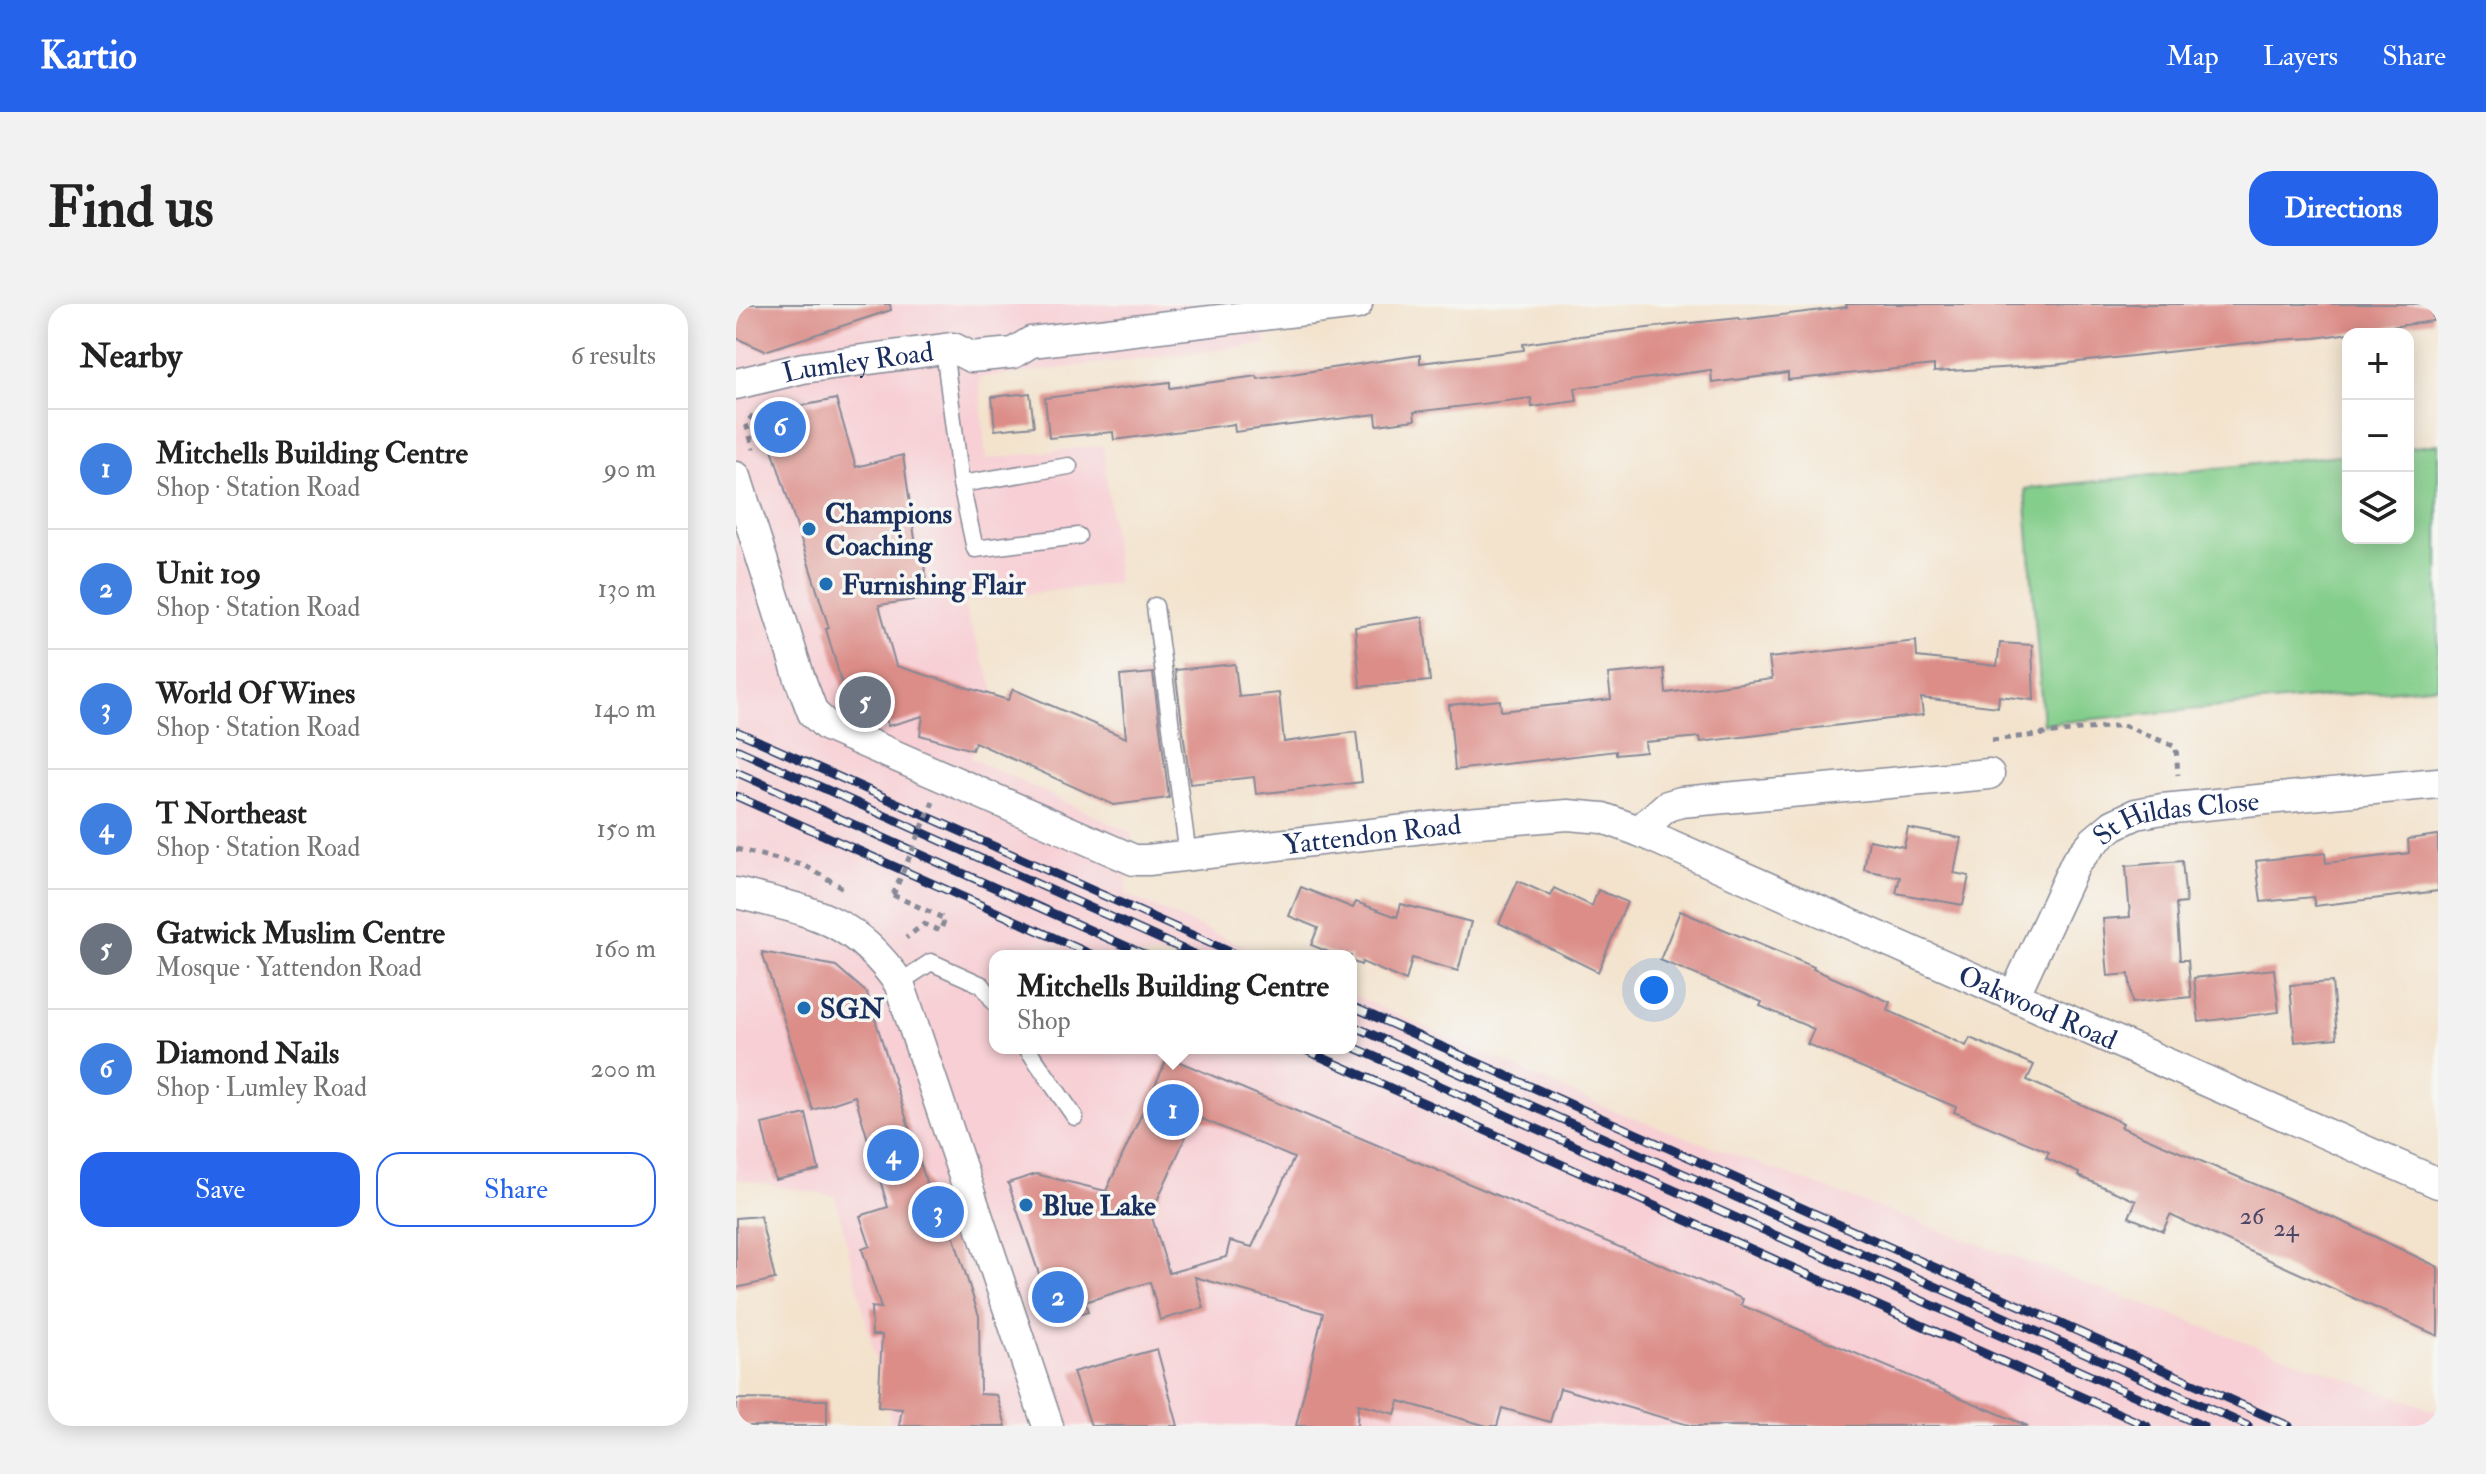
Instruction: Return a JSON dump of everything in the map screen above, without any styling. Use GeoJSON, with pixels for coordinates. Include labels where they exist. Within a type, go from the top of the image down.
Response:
{"type":"FeatureCollection","features":[{"type":"Feature","properties":{"kind":"street","name":"Lumley Road"},"geometry":{"type":"LineString","coordinates":[[736,384],[803,368],[948,348],[971,357],[1013,353],[1031,342],[1357,304]]}},
{"type":"Feature","properties":{"kind":"street","name":"Yattendon Road"},"geometry":{"type":"LineString","coordinates":[[740,500],[813,713],[827,726],[1134,860],[1466,823],[1568,815],[1603,818],[1639,831]]}},
{"type":"Feature","properties":{"kind":"street"},"geometry":{"type":"LineString","coordinates":[[1639,831],[1667,806],[1681,802],[1989,774]]}},
{"type":"Feature","properties":{"kind":"street","name":"St Hildas Close"},"geometry":{"type":"LineString","coordinates":[[2014,996],[2076,862],[2113,825],[2136,814],[2181,808],[2438,783]]}},
{"type":"Feature","properties":{"kind":"street","name":"Oakwood Road"},"geometry":{"type":"LineString","coordinates":[[1639,831],[2438,1183]]}},
{"type":"Feature","properties":{"kind":"street"},"geometry":{"type":"LineString","coordinates":[[736,893],[803,909],[847,929],[865,941],[899,983],[1048,1426]]}},
{"type":"Feature","properties":{"kind":"lane"},"geometry":{"type":"LineString","coordinates":[[948,348],[961,484],[975,549],[1078,536]]}},
{"type":"Feature","properties":{"kind":"lane"},"geometry":{"type":"LineString","coordinates":[[961,484],[1069,466]]}},
{"type":"Feature","properties":{"kind":"lane"},"geometry":{"type":"LineString","coordinates":[[1155,606],[1188,856]]}},
{"type":"Feature","properties":{"kind":"lane"},"geometry":{"type":"LineString","coordinates":[[899,983],[931,962],[982,985],[989,995]]}},
{"type":"Feature","properties":{"kind":"lane"},"geometry":{"type":"LineString","coordinates":[[1031,1054],[1075,1117]]}},
{"type":"Feature","properties":{"kind":"path"},"geometry":{"type":"LineString","coordinates":[[1989,774],[1983,741],[2123,725],[2176,747],[2181,808]]}},
{"type":"Feature","properties":{"kind":"path"},"geometry":{"type":"LineString","coordinates":[[905,939],[924,924],[940,931],[945,919],[893,895],[933,802]]}},
{"type":"Feature","properties":{"kind":"path"},"geometry":{"type":"LineString","coordinates":[[736,849],[806,866],[821,875]]}},
{"type":"Feature","properties":{"kind":"shaded area"},"geometry":{"type":"Polygon","coordinates":[[[736,304],[1262,304],[1266,344],[979,378],[986,459],[1103,445],[1118,583],[962,602],[997,698],[971,758],[1132,833],[1126,894],[1252,950],[989,950],[989,1054],[1357,1054],[1357,997],[1609,1109],[2438,1412],[2438,1426],[892,1426],[835,1196],[736,1179],[736,304]]]}},
{"type":"Feature","properties":{"kind":"green space"},"geometry":{"type":"Polygon","coordinates":[[[2438,444],[2438,686],[2043,724],[2025,489],[2342,455],[2342,544],[2414,544],[2414,447],[2438,444]]]}},
{"type":"Feature","properties":{"kind":"building"},"geometry":{"type":"Polygon","coordinates":[[[736,304],[890,304],[891,310],[765,351],[736,338],[736,304]]]}},
{"type":"Feature","properties":{"kind":"building"},"geometry":{"type":"Polygon","coordinates":[[[1846,304],[2432,304],[2433,321],[2384,328],[2342,328],[2342,334],[2315,338],[2052,365],[1934,372],[1934,365],[1788,380],[1788,373],[1712,383],[1711,370],[1575,388],[1577,401],[1532,407],[1531,398],[1414,412],[1415,420],[1377,425],[1376,414],[1235,432],[1234,424],[1114,440],[1113,432],[1049,438],[1045,398],[1170,382],[1170,388],[1257,376],[1258,379],[1420,355],[1420,363],[1524,350],[1523,344],[1580,336],[1847,307],[1846,304]]]}},
{"type":"Feature","properties":{"kind":"building"},"geometry":{"type":"Polygon","coordinates":[[[1030,393],[1034,426],[995,430],[992,397],[1030,393]]]}},
{"type":"Feature","properties":{"kind":"building"},"geometry":{"type":"Polygon","coordinates":[[[836,399],[856,467],[903,455],[916,546],[922,546],[928,598],[879,605],[896,666],[1008,700],[1013,689],[1126,738],[1120,676],[1153,673],[1169,798],[1114,805],[975,742],[972,750],[920,735],[923,716],[888,726],[886,718],[848,705],[826,629],[829,628],[761,414],[836,399]]]}},
{"type":"Feature","properties":{"kind":"building"},"geometry":{"type":"Polygon","coordinates":[[[1423,617],[1430,681],[1360,687],[1355,627],[1423,617]]]}},
{"type":"Feature","properties":{"kind":"building"},"geometry":{"type":"Polygon","coordinates":[[[1916,641],[1917,657],[1997,666],[2000,643],[2032,645],[2034,700],[1999,696],[1998,707],[1921,698],[1923,715],[1701,742],[1700,737],[1645,742],[1646,752],[1616,755],[1616,751],[1455,770],[1449,705],[1500,700],[1501,711],[1611,699],[1608,674],[1664,669],[1666,693],[1772,679],[1769,658],[1916,641]]]}},
{"type":"Feature","properties":{"kind":"building"},"geometry":{"type":"Polygon","coordinates":[[[1235,664],[1239,697],[1279,693],[1284,742],[1356,732],[1362,782],[1256,794],[1254,777],[1190,784],[1175,670],[1235,664]]]}},
{"type":"Feature","properties":{"kind":"building"},"geometry":{"type":"Polygon","coordinates":[[[1908,828],[1961,838],[1954,873],[1969,876],[1963,905],[1896,893],[1900,877],[1864,870],[1869,840],[1904,847],[1908,828]]]}},
{"type":"Feature","properties":{"kind":"building"},"geometry":{"type":"Polygon","coordinates":[[[2438,835],[2438,891],[2315,906],[2313,897],[2261,902],[2256,861],[2325,853],[2326,863],[2409,853],[2408,839],[2438,835]]]}},
{"type":"Feature","properties":{"kind":"building"},"geometry":{"type":"Polygon","coordinates":[[[2182,861],[2186,903],[2176,904],[2180,960],[2188,960],[2191,997],[2132,1003],[2129,974],[2108,976],[2103,919],[2130,917],[2126,866],[2182,861]]]}},
{"type":"Feature","properties":{"kind":"building"},"geometry":{"type":"Polygon","coordinates":[[[1518,881],[1551,896],[1554,888],[1592,906],[1598,890],[1627,902],[1598,972],[1499,923],[1518,881]]]}},
{"type":"Feature","properties":{"kind":"building"},"geometry":{"type":"Polygon","coordinates":[[[1301,887],[1353,908],[1356,902],[1397,917],[1401,904],[1471,922],[1458,971],[1412,958],[1406,981],[1362,962],[1361,965],[1357,963],[1357,950],[1324,950],[1311,945],[1318,928],[1289,916],[1301,887]]]}},
{"type":"Feature","properties":{"kind":"building"},"geometry":{"type":"Polygon","coordinates":[[[1680,911],[1890,1002],[1887,1010],[1966,1046],[1970,1038],[2034,1065],[2027,1080],[2123,1123],[2121,1127],[2346,1223],[2438,1267],[2438,1336],[2170,1215],[2163,1231],[2129,1217],[2136,1201],[2078,1176],[2079,1173],[2046,1158],[2049,1152],[1954,1112],[1956,1107],[1807,1044],[1814,1029],[1760,1006],[1762,1002],[1660,960],[1680,911]]]}},
{"type":"Feature","properties":{"kind":"building"},"geometry":{"type":"Polygon","coordinates":[[[762,952],[836,966],[867,993],[930,1194],[939,1191],[979,1316],[980,1394],[997,1395],[1006,1426],[899,1426],[902,1409],[878,1407],[882,1335],[872,1335],[871,1307],[881,1308],[862,1249],[870,1246],[860,1216],[888,1207],[855,1096],[813,1110],[762,952]]]}},
{"type":"Feature","properties":{"kind":"building"},"geometry":{"type":"Polygon","coordinates":[[[2274,969],[2279,1012],[2199,1022],[2194,978],[2274,969]]]}},
{"type":"Feature","properties":{"kind":"building"},"geometry":{"type":"Polygon","coordinates":[[[2332,982],[2337,1038],[2295,1042],[2290,985],[2332,982]]]}},
{"type":"Feature","properties":{"kind":"building"},"geometry":{"type":"Polygon","coordinates":[[[1168,1057],[1743,1299],[1741,1305],[2028,1426],[1692,1426],[1560,1388],[1550,1422],[1502,1408],[1497,1426],[1487,1426],[1399,1401],[1395,1414],[1358,1404],[1357,1426],[1296,1426],[1323,1313],[1195,1277],[1204,1308],[1160,1320],[1150,1282],[1085,1302],[1088,1312],[1055,1321],[1008,1183],[1036,1174],[1106,1191],[1168,1057]],[[1195,1116],[1151,1214],[1169,1273],[1226,1257],[1230,1241],[1252,1247],[1294,1158],[1195,1116]]]}},
{"type":"Feature","properties":{"kind":"building"},"geometry":{"type":"Polygon","coordinates":[[[806,1114],[819,1170],[775,1180],[762,1124],[806,1114]]]}},
{"type":"Feature","properties":{"kind":"building"},"geometry":{"type":"Polygon","coordinates":[[[760,1216],[775,1279],[736,1288],[736,1218],[760,1216]]]}},
{"type":"Feature","properties":{"kind":"building"},"geometry":{"type":"Polygon","coordinates":[[[1157,1349],[1178,1426],[1091,1426],[1073,1372],[1157,1349]]]}},
{"type":"Feature","properties":{"kind":"building"},"geometry":{"type":"Polygon","coordinates":[[[736,1399],[827,1400],[827,1426],[736,1426],[736,1399]]]}},
{"type":"Feature","properties":{"kind":"railway"},"geometry":{"type":"LineString","coordinates":[[736,731],[1226,950]]}},
{"type":"Feature","properties":{"kind":"railway"},"geometry":{"type":"LineString","coordinates":[[736,749],[1185,950]]}},
{"type":"Feature","properties":{"kind":"railway"},"geometry":{"type":"LineString","coordinates":[[736,772],[1135,950]]}},
{"type":"Feature","properties":{"kind":"railway"},"geometry":{"type":"LineString","coordinates":[[736,796],[1082,950]]}},
{"type":"Feature","properties":{"kind":"railway"},"geometry":{"type":"LineString","coordinates":[[1357,1009],[2289,1426]]}},
{"type":"Feature","properties":{"kind":"railway"},"geometry":{"type":"LineString","coordinates":[[1357,1028],[2248,1426]]}},
{"type":"Feature","properties":{"kind":"railway"},"geometry":{"type":"LineString","coordinates":[[1357,1049],[2203,1426]]}},
{"type":"Feature","properties":{"kind":"railway"},"geometry":{"type":"LineString","coordinates":[[1314,1054],[2147,1426]]}},
{"type":"Feature","properties":{"kind":"place","name":"Diamond Nails"},"geometry":{"type":"Point","coordinates":[780,427]}},
{"type":"Feature","properties":{"kind":"place","name":"Champions Coaching"},"geometry":{"type":"Point","coordinates":[809,529]}},
{"type":"Feature","properties":{"kind":"place","name":"Furnishing Flair"},"geometry":{"type":"Point","coordinates":[826,584]}},
{"type":"Feature","properties":{"kind":"place","name":"Gatwick Muslim Centre"},"geometry":{"type":"Point","coordinates":[865,702]}},
{"type":"Feature","properties":{"kind":"place","name":"SGN"},"geometry":{"type":"Point","coordinates":[804,1008]}},
{"type":"Feature","properties":{"kind":"place","name":"Mitchells Building Centre"},"geometry":{"type":"Point","coordinates":[1173,1110]}},
{"type":"Feature","properties":{"kind":"place","name":"T Northeast"},"geometry":{"type":"Point","coordinates":[893,1155]}},
{"type":"Feature","properties":{"kind":"place","name":"Blue Lake"},"geometry":{"type":"Point","coordinates":[1026,1205]}},
{"type":"Feature","properties":{"kind":"place","name":"World Of Wines"},"geometry":{"type":"Point","coordinates":[938,1212]}},
{"type":"Feature","properties":{"kind":"place","name":"Unit 109"},"geometry":{"type":"Point","coordinates":[1058,1297]}}]}
